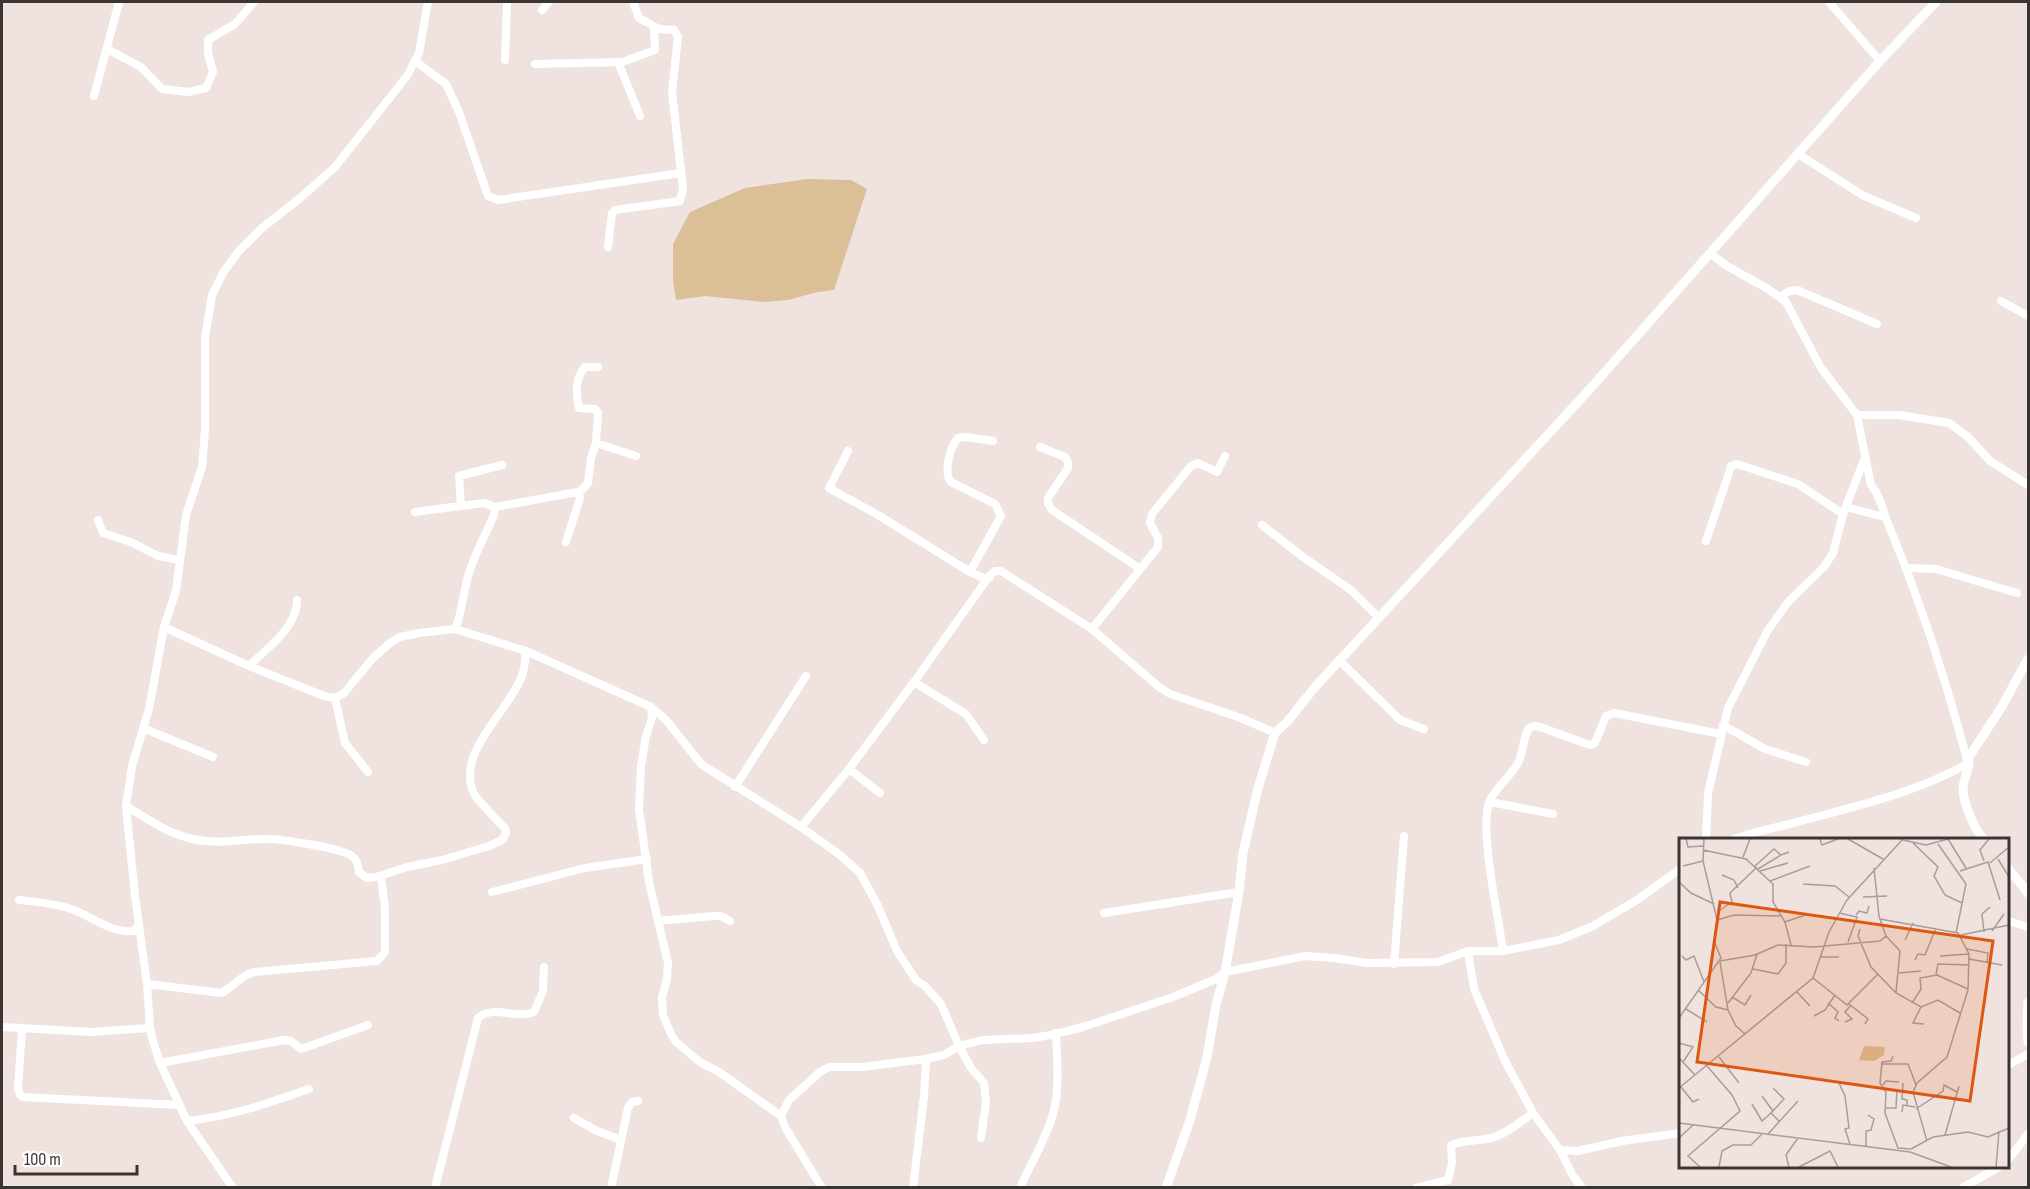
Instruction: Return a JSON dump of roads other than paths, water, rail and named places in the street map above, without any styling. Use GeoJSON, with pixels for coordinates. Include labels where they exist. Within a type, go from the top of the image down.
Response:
{"type":"FeatureCollection","features":[{"type":"Feature","properties":{"kind":"street"},"geometry":{"type":"LineString","coordinates":[[94,96],[119,2]]}},
{"type":"Feature","properties":{"kind":"street"},"geometry":{"type":"LineString","coordinates":[[107,49],[141,68],[162,89],[188,92],[206,88],[213,72],[208,52],[208,40],[235,24],[254,2]]}},
{"type":"Feature","properties":{"kind":"street"},"geometry":{"type":"LineString","coordinates":[[232,1188],[186,1121],[160,1064],[150,1028],[126,806],[132,766],[143,728],[164,627],[176,591],[183,530],[202,467],[205,338],[212,294],[238,252],[262,228],[320,181],[342,158],[407,76],[419,53],[428,2]]}},
{"type":"Feature","properties":{"kind":"street"},"geometry":{"type":"LineString","coordinates":[[505,60],[507,2]]}},
{"type":"Feature","properties":{"kind":"street"},"geometry":{"type":"LineString","coordinates":[[542,10],[549,2]]}},
{"type":"Feature","properties":{"kind":"street"},"geometry":{"type":"LineString","coordinates":[[608,247],[612,213],[615,210],[680,201],[683,189],[672,92],[678,37],[674,30],[654,27],[639,18],[633,2]]}},
{"type":"Feature","properties":{"kind":"street"},"geometry":{"type":"LineString","coordinates":[[1829,2],[1880,61]]}},
{"type":"Feature","properties":{"kind":"street"},"geometry":{"type":"LineString","coordinates":[[1166,1188],[1201,1081],[1225,972],[1250,819],[1275,733],[1589,390],[1880,61],[1936,2]]}},
{"type":"Feature","properties":{"kind":"street"},"geometry":{"type":"LineString","coordinates":[[535,64],[618,62],[633,59],[655,50],[654,27]]}},
{"type":"Feature","properties":{"kind":"street"},"geometry":{"type":"LineString","coordinates":[[415,61],[446,84],[459,112],[488,196],[493,199],[681,174]]}},
{"type":"Feature","properties":{"kind":"street"},"geometry":{"type":"LineString","coordinates":[[618,62],[640,116]]}},
{"type":"Feature","properties":{"kind":"street"},"geometry":{"type":"LineString","coordinates":[[1798,154],[1862,195],[1916,218]]}},
{"type":"Feature","properties":{"kind":"street"},"geometry":{"type":"LineString","coordinates":[[1711,254],[1780,297],[1791,311],[1821,368],[1857,415],[1871,485],[1877,491],[1884,517],[1906,568],[1938,658],[1968,762]]}},
{"type":"Feature","properties":{"kind":"street"},"geometry":{"type":"LineString","coordinates":[[1780,297],[1789,291],[1797,290],[1877,324]]}},
{"type":"Feature","properties":{"kind":"street"},"geometry":{"type":"LineString","coordinates":[[2001,302],[2028,316]]}},
{"type":"Feature","properties":{"kind":"street"},"geometry":{"type":"LineString","coordinates":[[566,542],[580,498],[579,493],[588,483],[591,458],[596,443],[598,411],[579,409],[578,378],[582,370],[587,367],[598,367]]}},
{"type":"Feature","properties":{"kind":"street"},"geometry":{"type":"LineString","coordinates":[[1857,415],[1899,415],[1949,423],[1968,437],[1990,461],[2028,485]]}},
{"type":"Feature","properties":{"kind":"street"},"geometry":{"type":"LineString","coordinates":[[970,572],[1001,516],[994,504],[951,482],[947,478],[947,471],[954,444],[958,438],[993,441]]}},
{"type":"Feature","properties":{"kind":"street"},"geometry":{"type":"LineString","coordinates":[[596,443],[636,456]]}},
{"type":"Feature","properties":{"kind":"street"},"geometry":{"type":"LineString","coordinates":[[1040,447],[1065,457],[1068,462],[1068,468],[1048,498],[1052,510],[1139,568]]}},
{"type":"Feature","properties":{"kind":"street"},"geometry":{"type":"LineString","coordinates":[[848,451],[829,488],[878,515],[970,572],[986,579],[990,577]]}},
{"type":"Feature","properties":{"kind":"street"},"geometry":{"type":"LineString","coordinates":[[1092,629],[1159,543],[1150,523],[1152,514],[1191,466],[1198,463],[1216,472],[1224,456]]}},
{"type":"Feature","properties":{"kind":"street"},"geometry":{"type":"LineString","coordinates":[[1706,838],[1708,793],[1723,725],[1735,693],[1768,630],[1789,601],[1824,567],[1833,553],[1845,510],[1865,459]]}},
{"type":"Feature","properties":{"kind":"street"},"geometry":{"type":"LineString","coordinates":[[1706,541],[1731,466],[1737,464],[1798,484],[1845,510],[1884,517]]}},
{"type":"Feature","properties":{"kind":"street"},"geometry":{"type":"LineString","coordinates":[[461,506],[459,476],[502,465]]}},
{"type":"Feature","properties":{"kind":"street"},"geometry":{"type":"LineString","coordinates":[[415,512],[489,503],[495,507],[579,493]]}},
{"type":"Feature","properties":{"kind":"street"},"geometry":{"type":"LineString","coordinates":[[455,629],[471,568],[494,515],[495,507]]}},
{"type":"Feature","properties":{"kind":"street"},"geometry":{"type":"LineString","coordinates":[[98,520],[103,533],[130,542],[158,556],[180,560]]}},
{"type":"Feature","properties":{"kind":"street"},"geometry":{"type":"LineString","coordinates":[[1262,525],[1351,590],[1379,618]]}},
{"type":"Feature","properties":{"kind":"street"},"geometry":{"type":"LineString","coordinates":[[1906,568],[1936,569],[2017,593]]}},
{"type":"Feature","properties":{"kind":"street"},"geometry":{"type":"LineString","coordinates":[[801,827],[849,769],[993,572],[1001,571],[1092,629],[1170,694],[1241,718],[1275,733]]}},
{"type":"Feature","properties":{"kind":"street"},"geometry":{"type":"LineString","coordinates":[[249,666],[288,626],[295,615],[297,600]]}},
{"type":"Feature","properties":{"kind":"street"},"geometry":{"type":"LineString","coordinates":[[164,627],[249,666],[324,696],[335,698],[344,693],[373,658],[391,642],[400,637],[419,633],[455,629],[526,651],[651,707],[666,720],[701,764],[801,827],[840,855],[860,873],[877,904],[897,951],[916,980],[925,986],[941,1004],[959,1046],[971,1068],[984,1083],[986,1092],[981,1138]]}},
{"type":"Feature","properties":{"kind":"street"},"geometry":{"type":"LineString","coordinates":[[126,806],[166,830],[191,839],[214,843],[278,839],[337,849],[352,856],[358,862],[360,873],[367,878],[489,846],[504,837],[505,828],[475,795],[471,781],[471,769],[482,738],[522,677],[526,651]]}},
{"type":"Feature","properties":{"kind":"street"},"geometry":{"type":"LineString","coordinates":[[1983,838],[1972,821],[1963,787],[1968,762],[2028,659]]}},
{"type":"Feature","properties":{"kind":"street"},"geometry":{"type":"LineString","coordinates":[[1340,660],[1400,720],[1424,729]]}},
{"type":"Feature","properties":{"kind":"street"},"geometry":{"type":"LineString","coordinates":[[735,787],[806,676]]}},
{"type":"Feature","properties":{"kind":"street"},"geometry":{"type":"LineString","coordinates":[[914,682],[966,714],[984,740]]}},
{"type":"Feature","properties":{"kind":"street"},"geometry":{"type":"LineString","coordinates":[[335,698],[345,743],[368,772]]}},
{"type":"Feature","properties":{"kind":"street"},"geometry":{"type":"LineString","coordinates":[[651,707],[652,718],[646,736],[640,780],[639,809],[649,882],[668,963],[663,1015],[676,1042],[700,1062],[719,1072],[781,1116],[785,1127],[822,1188]]}},
{"type":"Feature","properties":{"kind":"street"},"geometry":{"type":"LineString","coordinates":[[1503,951],[1486,837],[1486,822],[1490,802],[1501,783],[1518,763],[1522,742],[1532,726],[1590,746],[1595,743],[1604,719],[1609,714],[1721,734]]}},
{"type":"Feature","properties":{"kind":"street"},"geometry":{"type":"LineString","coordinates":[[1723,725],[1765,749],[1806,762]]}},
{"type":"Feature","properties":{"kind":"street"},"geometry":{"type":"LineString","coordinates":[[143,728],[213,757]]}},
{"type":"Feature","properties":{"kind":"street"},"geometry":{"type":"LineString","coordinates":[[1739,838],[1934,782],[1968,762]]}},
{"type":"Feature","properties":{"kind":"street"},"geometry":{"type":"LineString","coordinates":[[849,769],[880,793]]}},
{"type":"Feature","properties":{"kind":"street"},"geometry":{"type":"LineString","coordinates":[[1490,802],[1553,814]]}},
{"type":"Feature","properties":{"kind":"street"},"geometry":{"type":"LineString","coordinates":[[1394,964],[1404,836]]}},
{"type":"Feature","properties":{"kind":"street"},"geometry":{"type":"LineString","coordinates":[[492,892],[585,868],[646,859]]}},
{"type":"Feature","properties":{"kind":"street"},"geometry":{"type":"LineString","coordinates":[[781,1116],[789,1100],[825,1068],[862,1067],[926,1059],[944,1055],[959,1046],[982,1040],[1033,1038],[1056,1034],[1182,993],[1216,979],[1225,972],[1305,956],[1367,963],[1438,962],[1468,951],[1503,951],[1577,934],[1637,900],[1679,870]]}},
{"type":"Feature","properties":{"kind":"street"},"geometry":{"type":"LineString","coordinates":[[2009,870],[2028,894]]}},
{"type":"Feature","properties":{"kind":"street"},"geometry":{"type":"LineString","coordinates":[[147,984],[222,993],[246,975],[254,972],[377,961],[385,952],[385,909],[381,876]]}},
{"type":"Feature","properties":{"kind":"street"},"geometry":{"type":"LineString","coordinates":[[1104,913],[1239,892]]}},
{"type":"Feature","properties":{"kind":"street"},"geometry":{"type":"LineString","coordinates":[[19,900],[49,903],[72,909],[123,932],[134,931],[139,924]]}},
{"type":"Feature","properties":{"kind":"street"},"geometry":{"type":"LineString","coordinates":[[658,921],[714,915],[730,921]]}},
{"type":"Feature","properties":{"kind":"street"},"geometry":{"type":"LineString","coordinates":[[2009,922],[2028,927]]}},
{"type":"Feature","properties":{"kind":"street"},"geometry":{"type":"LineString","coordinates":[[1468,951],[1474,989],[1505,1061],[1533,1113],[1560,1150],[1582,1188]]}},
{"type":"Feature","properties":{"kind":"street"},"geometry":{"type":"LineString","coordinates":[[435,1188],[478,1018],[481,1015],[494,1013],[524,1015],[534,1012],[543,991],[544,968]]}},
{"type":"Feature","properties":{"kind":"street"},"geometry":{"type":"LineString","coordinates":[[2028,1002],[2028,1042]]}},
{"type":"Feature","properties":{"kind":"street"},"geometry":{"type":"LineString","coordinates":[[160,1064],[284,1040],[291,1041],[297,1047],[306,1048],[368,1025]]}},
{"type":"Feature","properties":{"kind":"street"},"geometry":{"type":"LineString","coordinates":[[2,1027],[91,1032],[150,1028]]}},
{"type":"Feature","properties":{"kind":"street"},"geometry":{"type":"LineString","coordinates":[[22,1029],[18,1088],[23,1097],[179,1105]]}},
{"type":"Feature","properties":{"kind":"street"},"geometry":{"type":"LineString","coordinates":[[1020,1188],[1055,1106],[1056,1034]]}},
{"type":"Feature","properties":{"kind":"street"},"geometry":{"type":"LineString","coordinates":[[2009,1064],[2028,1054]]}},
{"type":"Feature","properties":{"kind":"street"},"geometry":{"type":"LineString","coordinates":[[913,1187],[926,1059]]}},
{"type":"Feature","properties":{"kind":"street"},"geometry":{"type":"LineString","coordinates":[[186,1121],[213,1119],[309,1089]]}},
{"type":"Feature","properties":{"kind":"street"},"geometry":{"type":"LineString","coordinates":[[611,1188],[629,1105],[638,1101]]}},
{"type":"Feature","properties":{"kind":"street"},"geometry":{"type":"LineString","coordinates":[[1416,1188],[1448,1180],[1452,1163],[1450,1145],[1502,1134],[1533,1113]]}},
{"type":"Feature","properties":{"kind":"street"},"geometry":{"type":"LineString","coordinates":[[574,1118],[597,1131],[621,1140]]}},
{"type":"Feature","properties":{"kind":"street"},"geometry":{"type":"LineString","coordinates":[[1560,1150],[1578,1151],[1611,1142],[1679,1133]]}},
{"type":"Feature","properties":{"kind":"street"},"geometry":{"type":"LineString","coordinates":[[2009,1158],[2028,1134]]}},
{"type":"Feature","properties":{"kind":"street"},"geometry":{"type":"LineString","coordinates":[[1962,1188],[1999,1168]]}}]}
